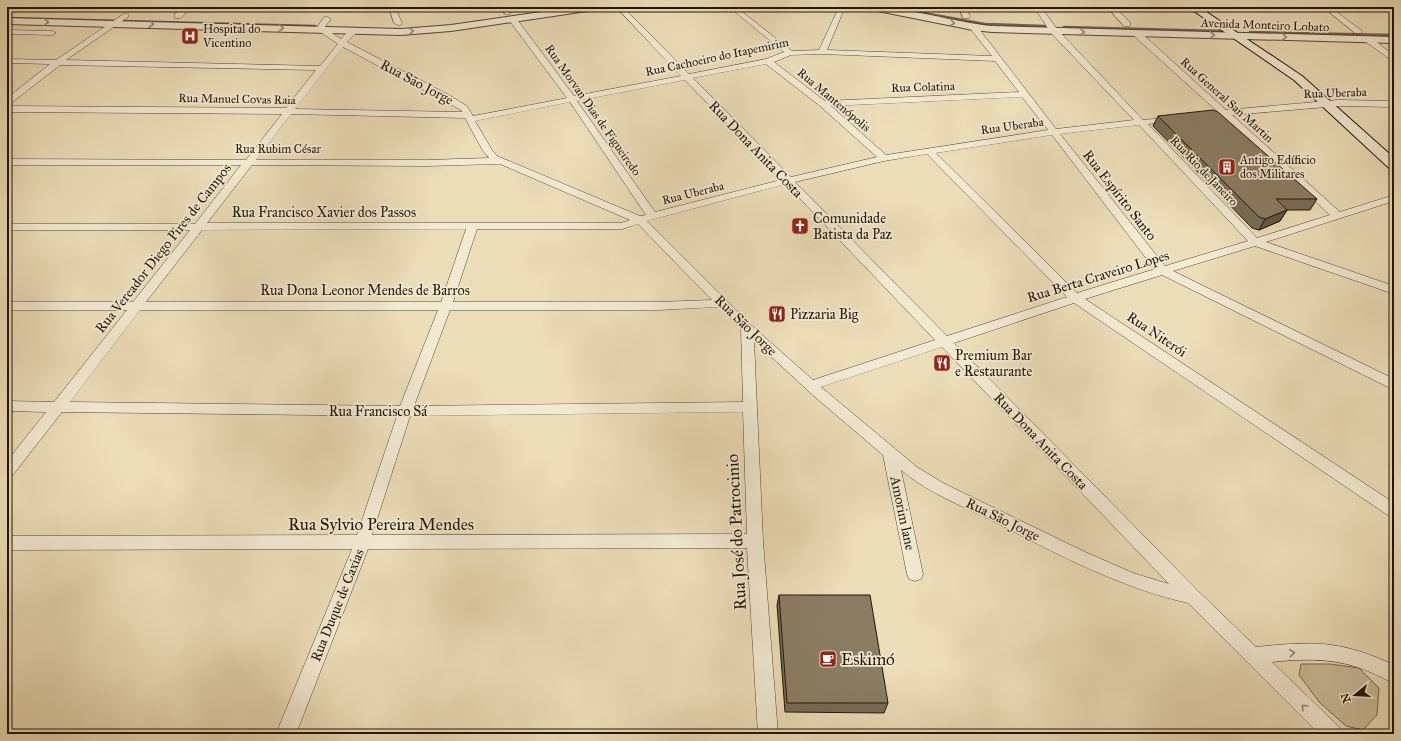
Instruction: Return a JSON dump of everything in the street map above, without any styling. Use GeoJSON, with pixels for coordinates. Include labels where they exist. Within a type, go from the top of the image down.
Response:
{"type":"FeatureCollection","features":[{"type":"Feature","properties":{"kind":"main road"},"geometry":{"type":"LineString","coordinates":[[1193,7],[1233,32]]}},
{"type":"Feature","properties":{"kind":"main road"},"geometry":{"type":"LineString","coordinates":[[1201,7],[1333,104],[1394,154]]}},
{"type":"Feature","properties":{"kind":"main road"},"geometry":{"type":"LineString","coordinates":[[1333,104],[1394,165]]}},
{"type":"Feature","properties":{"kind":"street"},"geometry":{"type":"LineString","coordinates":[[174,16],[188,7]]}},
{"type":"Feature","properties":{"kind":"street"},"geometry":{"type":"LineString","coordinates":[[392,7],[394,23],[446,21],[548,7]]}},
{"type":"Feature","properties":{"kind":"street"},"geometry":{"type":"LineString","coordinates":[[312,19],[354,30],[401,32],[426,30],[508,13],[594,7]]}},
{"type":"Feature","properties":{"kind":"street","name":"Rua Dona Anita Costa"},"geometry":{"type":"LineString","coordinates":[[619,7],[1193,597],[1332,734]]}},
{"type":"Feature","properties":{"kind":"street"},"geometry":{"type":"LineString","coordinates":[[732,7],[790,53]]}},
{"type":"Feature","properties":{"kind":"street"},"geometry":{"type":"LineString","coordinates":[[822,52],[842,7]]}},
{"type":"Feature","properties":{"kind":"street","name":"Avenida Monteiro Lobato"},"geometry":{"type":"LineString","coordinates":[[873,7],[971,20],[1136,33],[1394,32]]}},
{"type":"Feature","properties":{"kind":"street","name":"Avenida Monteiro Lobato"},"geometry":{"type":"LineString","coordinates":[[914,7],[971,20]]}},
{"type":"Feature","properties":{"kind":"street","name":"Rua Espírito Santo"},"geometry":{"type":"LineString","coordinates":[[962,7],[997,58],[1163,271],[1394,385]]}},
{"type":"Feature","properties":{"kind":"street","name":"Rua Rio de Janeiro"},"geometry":{"type":"LineString","coordinates":[[1037,7],[1050,27],[1255,242],[1394,290]]}},
{"type":"Feature","properties":{"kind":"street"},"geometry":{"type":"LineString","coordinates":[[1110,7],[1127,24]]}},
{"type":"Feature","properties":{"kind":"street"},"geometry":{"type":"LineString","coordinates":[[1326,7],[1358,31]]}},
{"type":"Feature","properties":{"kind":"street","name":"Rua Morvan Dias de Figueiredo"},"geometry":{"type":"LineString","coordinates":[[508,13],[572,99],[652,216]]}},
{"type":"Feature","properties":{"kind":"street"},"geometry":{"type":"LineString","coordinates":[[7,102],[113,20],[126,15]]}},
{"type":"Feature","properties":{"kind":"street"},"geometry":{"type":"LineString","coordinates":[[174,16],[195,16]]}},
{"type":"Feature","properties":{"kind":"street","name":"Avenida Monteiro Lobato"},"geometry":{"type":"LineString","coordinates":[[987,19],[1050,27],[1127,24],[1233,32],[1369,40],[1394,40]]}},
{"type":"Feature","properties":{"kind":"street"},"geometry":{"type":"LineString","coordinates":[[7,21],[113,20],[326,23]]}},
{"type":"Feature","properties":{"kind":"street","name":"Rua São Jorge"},"geometry":{"type":"LineString","coordinates":[[326,23],[342,43],[464,108],[491,156],[640,220],[747,328],[811,386],[912,471],[938,487],[1077,556],[1129,579],[1159,589],[1193,597]]}},
{"type":"Feature","properties":{"kind":"street","name":"Rua Vereador Diego Pires de Campos"},"geometry":{"type":"LineString","coordinates":[[7,472],[322,68],[354,30]]}},
{"type":"Feature","properties":{"kind":"street"},"geometry":{"type":"LineString","coordinates":[[7,32],[52,33]]}},
{"type":"Feature","properties":{"kind":"street","name":"Rua General San Martin"},"geometry":{"type":"LineString","coordinates":[[1136,33],[1338,216]]}},
{"type":"Feature","properties":{"kind":"street"},"geometry":{"type":"LineString","coordinates":[[1369,40],[1394,60]]}},
{"type":"Feature","properties":{"kind":"street","name":"Rua Cachoeiro do Itapemirim"},"geometry":{"type":"LineString","coordinates":[[469,117],[572,99],[768,61],[790,53],[822,52],[997,58]]}},
{"type":"Feature","properties":{"kind":"street"},"geometry":{"type":"LineString","coordinates":[[7,61],[322,68]]}},
{"type":"Feature","properties":{"kind":"street","name":"Rua Mantenópolis"},"geometry":{"type":"LineString","coordinates":[[768,61],[823,104],[884,158]]}},
{"type":"Feature","properties":{"kind":"street","name":"Rua Colatina"},"geometry":{"type":"LineString","coordinates":[[823,104],[1025,94]]}},
{"type":"Feature","properties":{"kind":"street","name":"Rua Uberaba"},"geometry":{"type":"LineString","coordinates":[[640,220],[787,181],[884,158],[929,151],[1054,132],[1223,113],[1333,104],[1394,104]]}},
{"type":"Feature","properties":{"kind":"street","name":"Rua Manuel Covas Raia"},"geometry":{"type":"LineString","coordinates":[[7,108],[289,111],[469,117]]}},
{"type":"Feature","properties":{"kind":"street","name":"Rua Niterói"},"geometry":{"type":"LineString","coordinates":[[929,151],[1074,298],[1394,511]]}},
{"type":"Feature","properties":{"kind":"street","name":"Rua Rubim César"},"geometry":{"type":"LineString","coordinates":[[7,162],[427,163],[500,161]]}},
{"type":"Feature","properties":{"kind":"street","name":"Rua Berta Craveiro Lopes"},"geometry":{"type":"LineString","coordinates":[[811,386],[1074,298],[1394,198]]}},
{"type":"Feature","properties":{"kind":"street","name":"Rua Francisco Xavier dos Passos"},"geometry":{"type":"LineString","coordinates":[[7,227],[609,227],[622,226],[640,220]]}},
{"type":"Feature","properties":{"kind":"street","name":"Rua Duque de Caxias"},"geometry":{"type":"LineString","coordinates":[[286,734],[362,543],[405,412],[446,305],[473,226]]}},
{"type":"Feature","properties":{"kind":"street","name":"Rua Dona Leonor Mendes de Barros"},"geometry":{"type":"LineString","coordinates":[[7,306],[658,306],[723,303]]}},
{"type":"Feature","properties":{"kind":"street","name":"Rua José do Patrocinio"},"geometry":{"type":"LineString","coordinates":[[747,328],[755,542],[768,734]]}},
{"type":"Feature","properties":{"kind":"street","name":"Rua Francisco Sá"},"geometry":{"type":"LineString","coordinates":[[7,406],[405,412],[750,407]]}},
{"type":"Feature","properties":{"kind":"street","name":"Amorim lane"},"geometry":{"type":"LineString","coordinates":[[890,453],[915,574]]}},
{"type":"Feature","properties":{"kind":"street","name":"Rua Sylvio Pereira Mendes"},"geometry":{"type":"LineString","coordinates":[[7,543],[755,542]]}},
{"type":"Feature","properties":{"kind":"street"},"geometry":{"type":"LineString","coordinates":[[1253,656],[1316,651],[1329,652],[1358,658],[1394,674]]}},
{"type":"Feature","properties":{"kind":"shaded area"},"geometry":{"type":"Polygon","coordinates":[[[1301,664],[1330,664],[1359,668],[1379,688],[1377,715],[1363,730],[1346,726],[1320,703],[1299,675],[1301,664]]]}},
{"type":"Feature","properties":{"kind":"building","name":"Antigo Edíficio dos Militares"},"geometry":{"type":"Polygon","coordinates":[[[1213,110],[1218,112],[1317,199],[1276,199],[1287,210],[1265,219],[1259,217],[1158,116],[1213,110]]]}},
{"type":"Feature","properties":{"kind":"building","name":"Eskimó"},"geometry":{"type":"Polygon","coordinates":[[[779,595],[870,595],[888,703],[787,703],[779,595]]]}},
{"type":"Feature","properties":{"kind":"waterway"},"geometry":{"type":"LineString","coordinates":[[890,7],[985,24],[1045,26]]}},
{"type":"Feature","properties":{"kind":"waterway"},"geometry":{"type":"LineString","coordinates":[[7,18],[315,26]]}},
{"type":"Feature","properties":{"kind":"waterway"},"geometry":{"type":"LineString","coordinates":[[1064,27],[1222,31]]}},
{"type":"Feature","properties":{"kind":"waterway"},"geometry":{"type":"LineString","coordinates":[[1250,32],[1394,35]]}},
{"type":"Feature","properties":{"kind":"place","name":"Hospital do Vicentino"},"geometry":{"type":"Point","coordinates":[190,36]}},
{"type":"Feature","properties":{"kind":"place","name":"Antigo Edíficio dos Militares"},"geometry":{"type":"Point","coordinates":[1227,167]}},
{"type":"Feature","properties":{"kind":"place","name":"Comunidade Batista da Paz"},"geometry":{"type":"Point","coordinates":[800,226]}},
{"type":"Feature","properties":{"kind":"place","name":"Pizzaria Big"},"geometry":{"type":"Point","coordinates":[777,314]}},
{"type":"Feature","properties":{"kind":"place","name":"Premium Bar e Restaurante"},"geometry":{"type":"Point","coordinates":[942,363]}},
{"type":"Feature","properties":{"kind":"place","name":"Eskimó"},"geometry":{"type":"Point","coordinates":[828,659]}}]}
